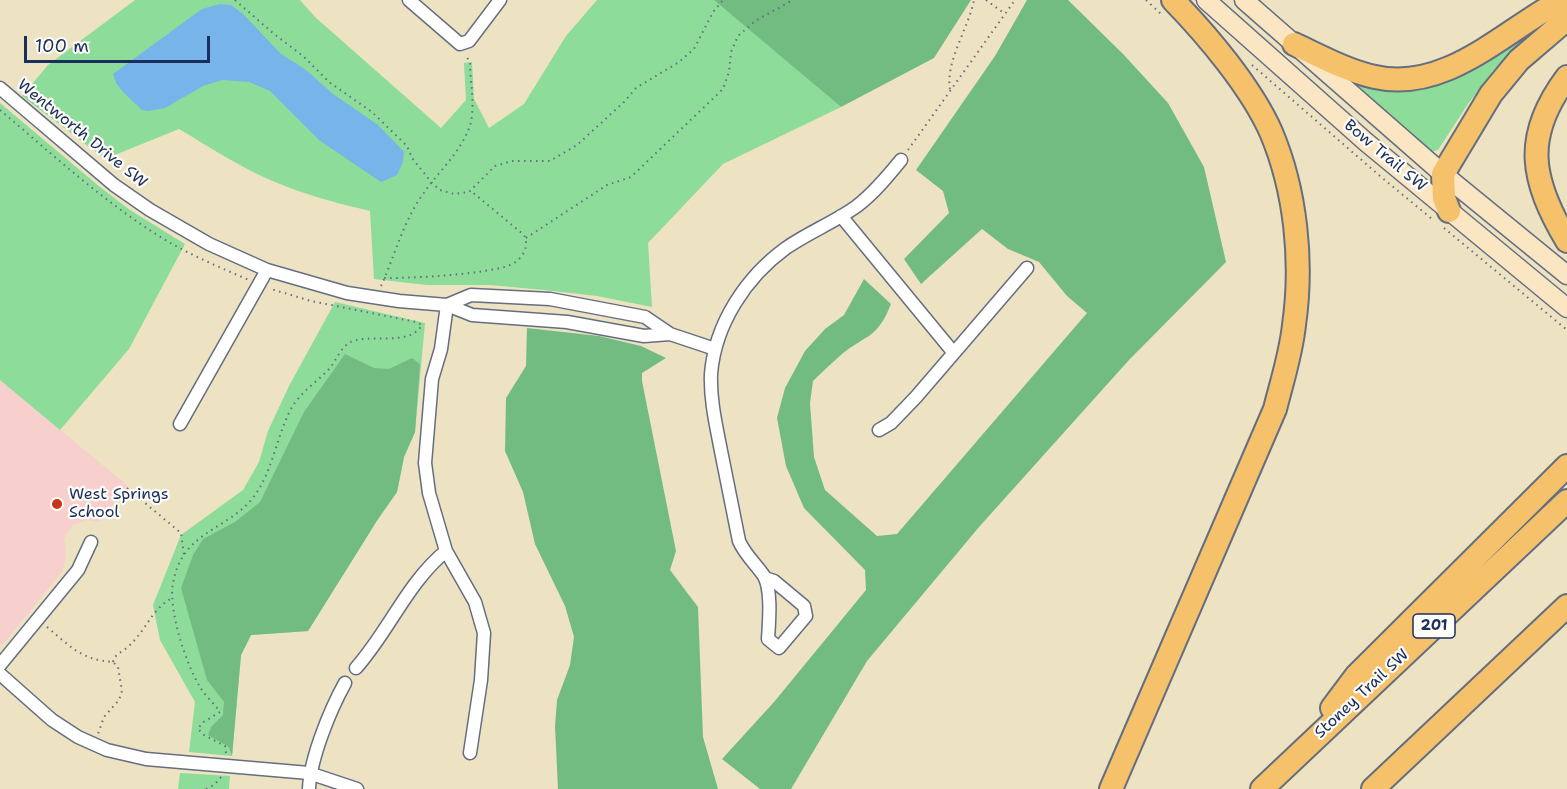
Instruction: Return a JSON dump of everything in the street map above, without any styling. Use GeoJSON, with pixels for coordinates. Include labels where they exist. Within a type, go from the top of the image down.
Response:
{"type":"FeatureCollection","features":[{"type":"Feature","properties":{"kind":"highway"},"geometry":{"type":"LineString","coordinates":[[1294,44],[1356,72],[1376,78],[1411,79],[1455,65],[1562,0]]}},
{"type":"Feature","properties":{"kind":"highway"},"geometry":{"type":"LineString","coordinates":[[1111,789],[1275,409],[1288,362],[1298,295],[1297,260],[1288,188],[1270,130],[1235,74],[1168,8]]}},
{"type":"Feature","properties":{"kind":"highway"},"geometry":{"type":"LineString","coordinates":[[1449,211],[1444,198],[1443,174],[1491,94],[1519,60],[1567,19]]}},
{"type":"Feature","properties":{"kind":"highway"},"geometry":{"type":"LineString","coordinates":[[1567,77],[1551,98],[1538,134],[1537,170],[1550,212],[1567,241]]}},
{"type":"Feature","properties":{"kind":"highway"},"geometry":{"type":"LineString","coordinates":[[1301,751],[1356,676],[1567,466]]}},
{"type":"Feature","properties":{"kind":"highway","name":"Stoney Trail SW"},"geometry":{"type":"LineString","coordinates":[[1262,789],[1567,501]]}},
{"type":"Feature","properties":{"kind":"highway"},"geometry":{"type":"LineString","coordinates":[[1373,789],[1567,606]]}},
{"type":"Feature","properties":{"kind":"main road","name":"Bow Trail SW"},"geometry":{"type":"LineString","coordinates":[[1206,0],[1358,134],[1567,308]]}},
{"type":"Feature","properties":{"kind":"main road","name":"Bow Trail SW"},"geometry":{"type":"LineString","coordinates":[[1245,0],[1443,174],[1567,274]]}},
{"type":"Feature","properties":{"kind":"street"},"geometry":{"type":"LineString","coordinates":[[409,0],[460,44],[469,41],[500,0]]}},
{"type":"Feature","properties":{"kind":"street","name":"Wentworth Drive SW"},"geometry":{"type":"LineString","coordinates":[[0,88],[114,184],[141,203],[187,232],[267,270],[347,293],[447,305],[472,315],[567,322],[644,336],[670,334]]}},
{"type":"Feature","properties":{"kind":"street"},"geometry":{"type":"LineString","coordinates":[[765,578],[774,581],[804,606],[806,616],[779,648],[768,639],[770,606],[765,578],[747,556],[739,541],[712,401],[711,376],[715,349],[729,312],[760,272],[785,249],[841,216],[872,193],[901,160]]}},
{"type":"Feature","properties":{"kind":"street"},"geometry":{"type":"LineString","coordinates":[[841,216],[953,352]]}},
{"type":"Feature","properties":{"kind":"street"},"geometry":{"type":"LineString","coordinates":[[879,430],[891,423],[916,397],[1028,268]]}},
{"type":"Feature","properties":{"kind":"street"},"geometry":{"type":"LineString","coordinates":[[180,424],[267,270]]}},
{"type":"Feature","properties":{"kind":"street","name":"Wentworth Drive SW"},"geometry":{"type":"LineString","coordinates":[[447,305],[471,295],[550,300],[645,317],[670,334],[715,349]]}},
{"type":"Feature","properties":{"kind":"street"},"geometry":{"type":"LineString","coordinates":[[447,305],[441,349],[432,379],[425,463],[429,492],[446,551],[475,602],[484,633],[481,680],[470,753]]}},
{"type":"Feature","properties":{"kind":"street"},"geometry":{"type":"LineString","coordinates":[[0,665],[78,570],[91,542]]}},
{"type":"Feature","properties":{"kind":"street"},"geometry":{"type":"LineString","coordinates":[[356,668],[367,656],[416,581],[431,563],[446,551]]}},
{"type":"Feature","properties":{"kind":"street"},"geometry":{"type":"LineString","coordinates":[[0,674],[52,720],[78,737],[107,750],[146,759],[309,773],[357,789]]}},
{"type":"Feature","properties":{"kind":"street"},"geometry":{"type":"LineString","coordinates":[[309,789],[309,773],[337,697],[345,683]]}},
{"type":"Feature","properties":{"kind":"path"},"geometry":{"type":"LineString","coordinates":[[235,0],[303,56],[330,82],[372,112],[407,146],[412,158],[432,183],[440,190],[454,194],[471,190],[495,166],[512,161],[550,161],[577,146],[624,102],[636,87],[679,62],[694,49],[715,9],[723,0]]}},
{"type":"Feature","properties":{"kind":"path"},"geometry":{"type":"LineString","coordinates":[[526,238],[607,185],[631,177],[723,90],[729,72],[731,52],[738,36],[755,21],[793,0]]}},
{"type":"Feature","properties":{"kind":"path"},"geometry":{"type":"LineString","coordinates":[[950,89],[949,81],[954,57],[968,25],[974,0]]}},
{"type":"Feature","properties":{"kind":"path"},"geometry":{"type":"LineString","coordinates":[[986,0],[1005,14]]}},
{"type":"Feature","properties":{"kind":"path"},"geometry":{"type":"LineString","coordinates":[[901,160],[1015,0]]}},
{"type":"Feature","properties":{"kind":"path"},"geometry":{"type":"LineString","coordinates":[[1146,0],[1168,8]]}},
{"type":"Feature","properties":{"kind":"path"},"geometry":{"type":"LineString","coordinates":[[381,286],[406,224],[423,194],[458,147],[470,123],[472,114],[470,62],[460,44]]}},
{"type":"Feature","properties":{"kind":"path"},"geometry":{"type":"LineString","coordinates":[[384,278],[428,279],[492,270],[512,265],[522,257],[526,247],[526,238],[471,190]]}},
{"type":"Feature","properties":{"kind":"path"},"geometry":{"type":"LineString","coordinates":[[206,789],[221,779],[225,765],[225,746],[204,735],[198,729],[202,723],[220,712],[196,681],[178,633],[172,597],[174,579],[184,555],[201,536],[251,500],[263,480],[293,406],[306,389],[329,368],[347,344],[354,340],[378,340],[409,335],[420,329],[422,325]]}},
{"type":"Feature","properties":{"kind":"path"},"geometry":{"type":"LineString","coordinates":[[127,488],[181,533],[184,555]]}},
{"type":"Feature","properties":{"kind":"path"},"geometry":{"type":"LineString","coordinates":[[113,662],[114,656],[126,649],[138,637],[163,602],[172,597]]}},
{"type":"Feature","properties":{"kind":"path"},"geometry":{"type":"LineString","coordinates":[[37,619],[82,656],[98,661],[113,662],[118,667],[122,684],[121,696],[104,717],[94,745]]}},
{"type":"Feature","properties":{"kind":"shaded area","name":"West Springs School"},"geometry":{"type":"Polygon","coordinates":[[[0,380],[128,486],[99,522],[86,520],[72,526],[64,539],[66,556],[62,572],[0,645],[0,380]]]}},
{"type":"Feature","properties":{"kind":"green space"},"geometry":{"type":"Polygon","coordinates":[[[135,0],[300,0],[315,17],[441,128],[466,100],[464,63],[472,62],[474,99],[489,128],[524,104],[566,36],[597,0],[715,0],[841,107],[723,164],[648,243],[652,307],[597,296],[544,290],[490,285],[427,285],[374,279],[370,211],[317,197],[257,174],[179,129],[105,159],[22,96],[48,65],[135,0]]]}},
{"type":"Feature","properties":{"kind":"green space"},"geometry":{"type":"Polygon","coordinates":[[[714,0],[971,0],[934,58],[841,107],[714,0]]]}},
{"type":"Feature","properties":{"kind":"green space"},"geometry":{"type":"Polygon","coordinates":[[[1027,0],[1068,0],[1123,54],[1168,103],[1204,167],[1226,262],[1129,360],[979,527],[867,661],[791,789],[760,789],[722,759],[774,702],[866,590],[865,570],[804,508],[786,466],[777,418],[785,388],[805,351],[825,329],[844,315],[864,279],[891,304],[881,324],[871,335],[842,354],[813,381],[810,403],[814,457],[825,490],[877,536],[897,534],[1087,313],[1067,296],[1039,262],[1008,249],[982,229],[921,284],[904,259],[949,213],[943,191],[916,170],[995,56],[1027,0]]]}},
{"type":"Feature","properties":{"kind":"green space"},"geometry":{"type":"Polygon","coordinates":[[[1528,34],[1493,71],[1438,150],[1431,152],[1351,86],[1353,81],[1369,87],[1528,34]]]}},
{"type":"Feature","properties":{"kind":"green space"},"geometry":{"type":"Polygon","coordinates":[[[0,103],[130,210],[185,244],[129,349],[60,430],[0,380],[0,103]]]}},
{"type":"Feature","properties":{"kind":"green space"},"geometry":{"type":"Polygon","coordinates":[[[335,302],[425,323],[415,432],[404,457],[397,492],[308,631],[251,635],[241,655],[232,756],[189,752],[195,702],[160,640],[153,605],[181,535],[243,490],[259,462],[268,431],[289,386],[335,302]]]}},
{"type":"Feature","properties":{"kind":"green space"},"geometry":{"type":"Polygon","coordinates":[[[527,328],[599,336],[641,346],[666,358],[642,373],[642,381],[676,551],[670,570],[698,607],[703,737],[718,789],[558,789],[555,726],[557,700],[570,665],[574,637],[565,606],[535,544],[523,492],[505,451],[506,398],[526,366],[527,328]]]}},
{"type":"Feature","properties":{"kind":"green space"},"geometry":{"type":"Polygon","coordinates":[[[345,354],[374,368],[389,369],[412,358],[420,364],[415,432],[404,457],[397,492],[308,631],[251,635],[241,655],[232,756],[229,747],[208,735],[211,727],[223,715],[224,702],[207,680],[181,588],[193,555],[203,539],[235,522],[260,502],[304,412],[345,354]]]}},
{"type":"Feature","properties":{"kind":"green space"},"geometry":{"type":"Polygon","coordinates":[[[180,773],[230,776],[229,789],[178,789],[180,773]]]}},
{"type":"Feature","properties":{"kind":"water"},"geometry":{"type":"Polygon","coordinates":[[[220,4],[231,5],[243,14],[280,53],[378,125],[404,152],[403,162],[397,175],[381,182],[319,140],[270,91],[249,82],[222,80],[203,86],[165,108],[149,111],[142,110],[124,93],[116,83],[113,74],[202,9],[220,4]]]}},
{"type":"Feature","properties":{"kind":"place","name":"West Springs School"},"geometry":{"type":"Point","coordinates":[57,504]}}]}
